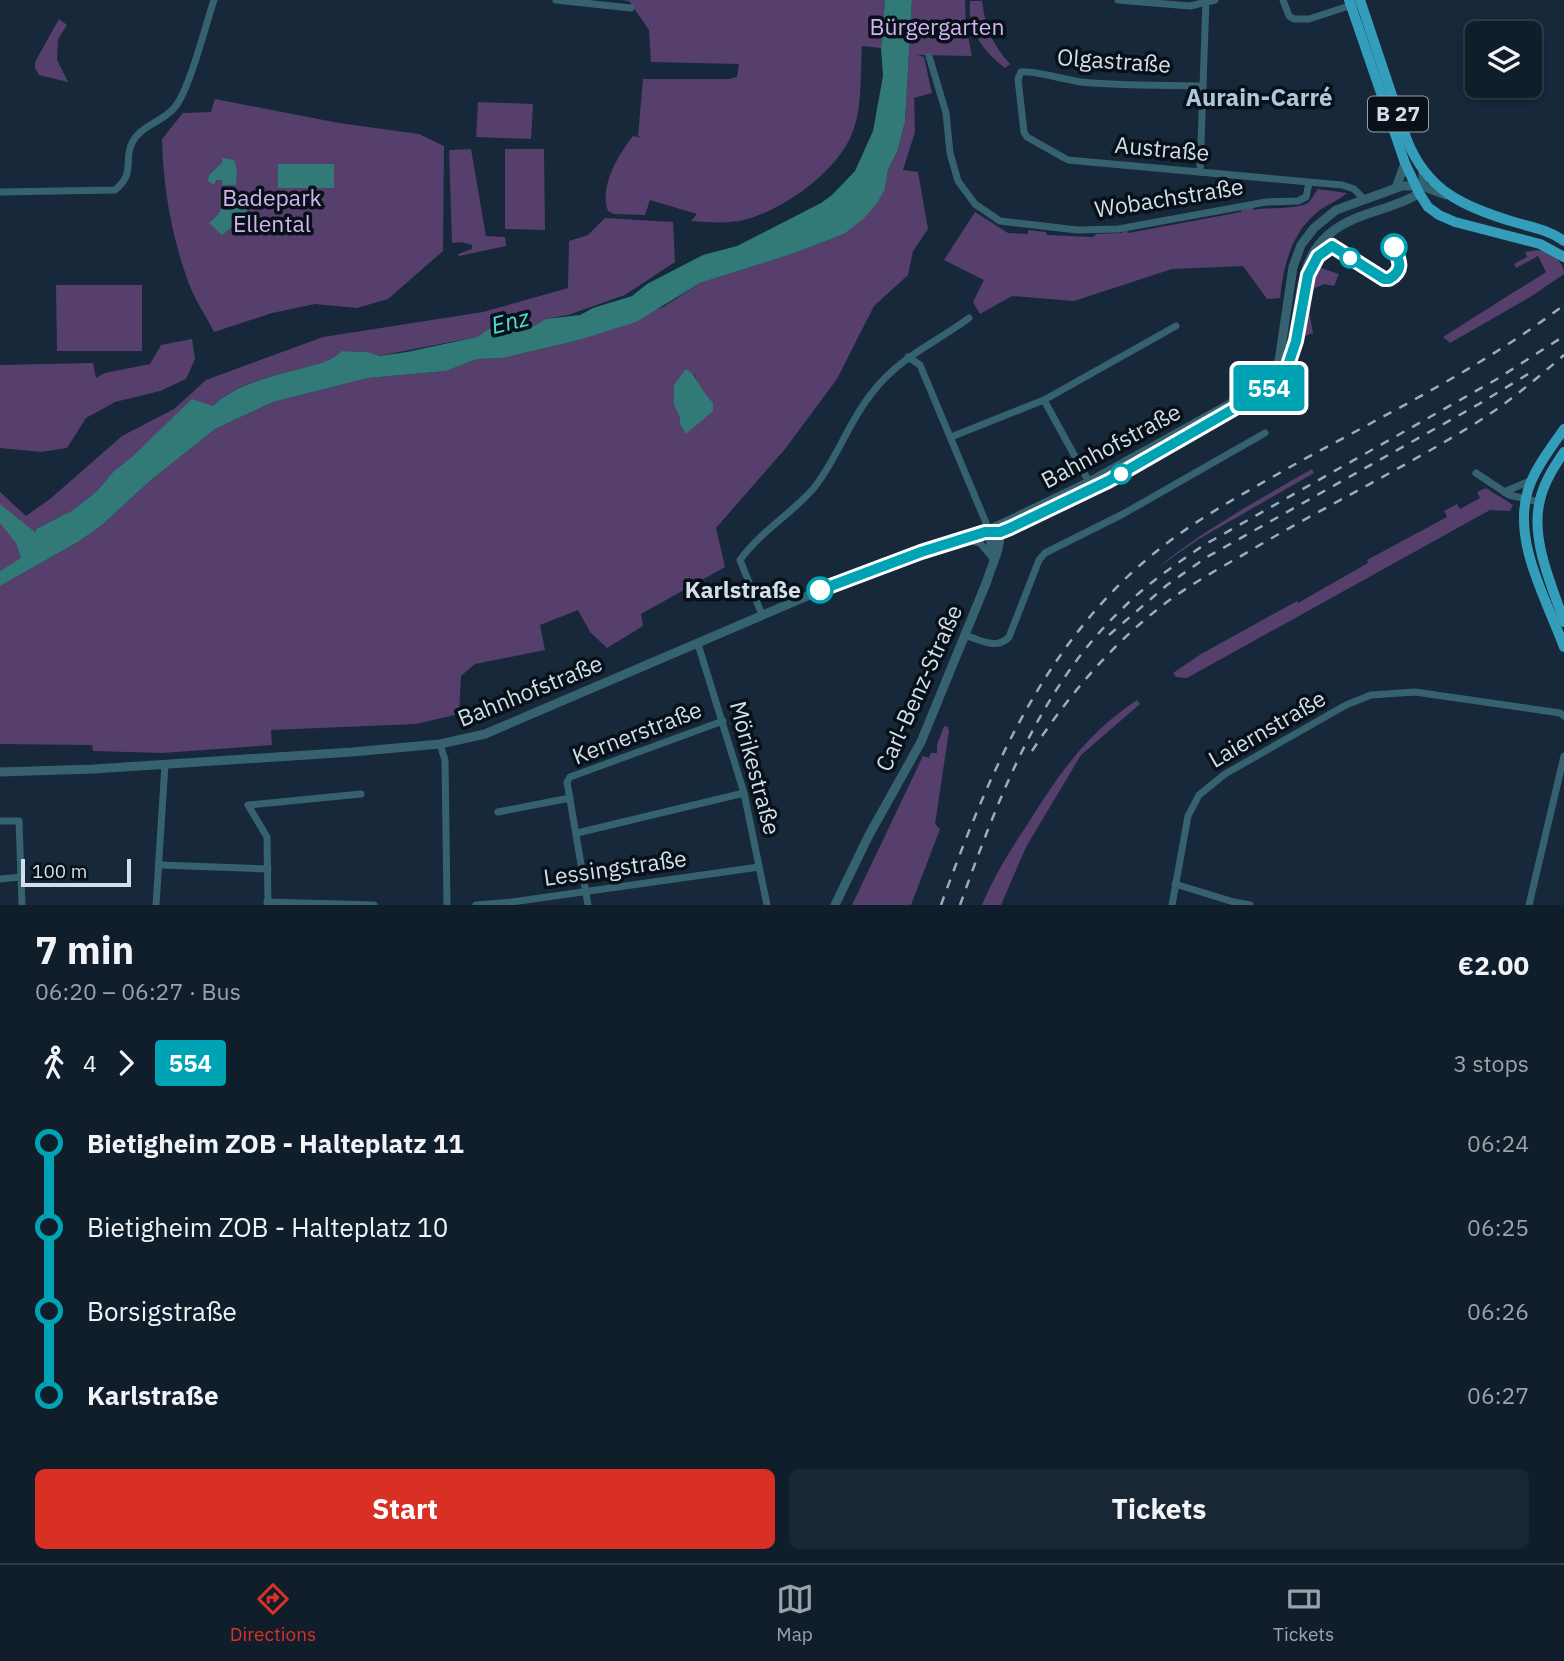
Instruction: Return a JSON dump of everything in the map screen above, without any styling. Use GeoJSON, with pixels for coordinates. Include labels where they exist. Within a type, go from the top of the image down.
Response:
{"type":"FeatureCollection","features":[{"type":"Feature","properties":{"kind":"main road","name":"B 27"},"geometry":{"type":"LineString","coordinates":[[1355,2],[1405,163],[1431,210],[1445,219],[1540,244],[1564,257]]}},
{"type":"Feature","properties":{"kind":"main road","name":"B 27"},"geometry":{"type":"LineString","coordinates":[[1355,2],[1406,140],[1423,169],[1446,195],[1491,215],[1553,234],[1564,241]]}},
{"type":"Feature","properties":{"kind":"main road"},"geometry":{"type":"LineString","coordinates":[[1564,429],[1532,479],[1525,499],[1524,526],[1532,561],[1564,647]]}},
{"type":"Feature","properties":{"kind":"main road"},"geometry":{"type":"LineString","coordinates":[[1564,452],[1548,478],[1539,502],[1539,540],[1564,622]]}},
{"type":"Feature","properties":{"kind":"street"},"geometry":{"type":"LineString","coordinates":[[0,192],[115,190],[123,183],[130,163],[130,147],[138,134],[171,112],[182,95],[214,0]]}},
{"type":"Feature","properties":{"kind":"street"},"geometry":{"type":"LineString","coordinates":[[556,0],[631,8]]}},
{"type":"Feature","properties":{"kind":"street"},"geometry":{"type":"LineString","coordinates":[[1118,0],[1189,6],[1215,0]]}},
{"type":"Feature","properties":{"kind":"street"},"geometry":{"type":"LineString","coordinates":[[1283,0],[1289,16],[1301,20],[1355,2]]}},
{"type":"Feature","properties":{"kind":"street"},"geometry":{"type":"LineString","coordinates":[[1199,172],[1206,2]]}},
{"type":"Feature","properties":{"kind":"street","name":"Wobachstraße"},"geometry":{"type":"LineString","coordinates":[[929,56],[946,113],[950,153],[958,181],[975,204],[1000,221],[1077,230],[1118,229],[1266,202],[1298,201],[1306,197],[1309,183]]}},
{"type":"Feature","properties":{"kind":"street","name":"Olgastraße"},"geometry":{"type":"LineString","coordinates":[[1024,71],[1089,82],[1203,86]]}},
{"type":"Feature","properties":{"kind":"street","name":"Austraße"},"geometry":{"type":"LineString","coordinates":[[1024,71],[1018,79],[1024,132],[1031,140],[1059,157],[1348,186],[1364,199]]}},
{"type":"Feature","properties":{"kind":"street"},"geometry":{"type":"LineString","coordinates":[[1396,188],[1405,163]]}},
{"type":"Feature","properties":{"kind":"street"},"geometry":{"type":"LineString","coordinates":[[1418,188],[1423,169]]}},
{"type":"Feature","properties":{"kind":"street"},"geometry":{"type":"LineString","coordinates":[[1280,366],[1291,274],[1301,245],[1314,228],[1327,215],[1396,188],[1418,188],[1446,195]]}},
{"type":"Feature","properties":{"kind":"street","name":"Bahnhofstraße"},"geometry":{"type":"LineString","coordinates":[[0,772],[40,772],[352,752],[440,744],[485,734],[854,576],[989,530],[1089,482],[1230,404],[1280,366],[1291,342],[1300,288],[1313,251],[1324,238],[1346,223],[1418,188]]}},
{"type":"Feature","properties":{"kind":"street"},"geometry":{"type":"LineString","coordinates":[[762,615],[740,560],[764,533],[814,487],[870,395],[908,356],[969,318]]}},
{"type":"Feature","properties":{"kind":"street"},"geometry":{"type":"LineString","coordinates":[[951,437],[1044,400],[1176,326]]}},
{"type":"Feature","properties":{"kind":"street"},"geometry":{"type":"LineString","coordinates":[[908,356],[920,365],[989,530]]}},
{"type":"Feature","properties":{"kind":"street"},"geometry":{"type":"LineString","coordinates":[[1044,400],[1089,482]]}},
{"type":"Feature","properties":{"kind":"street"},"geometry":{"type":"LineString","coordinates":[[964,635],[993,644],[1003,643],[1009,637],[1045,552],[1123,514],[1265,433]]}},
{"type":"Feature","properties":{"kind":"street"},"geometry":{"type":"LineString","coordinates":[[1476,473],[1504,492],[1539,502]]}},
{"type":"Feature","properties":{"kind":"street"},"geometry":{"type":"LineString","coordinates":[[1504,492],[1532,479]]}},
{"type":"Feature","properties":{"kind":"street","name":"Carl-Benz-Straße"},"geometry":{"type":"LineString","coordinates":[[835,905],[869,835],[921,742],[993,558],[1000,549],[998,526]]}},
{"type":"Feature","properties":{"kind":"street","name":"Carl-Benz-Straße"},"geometry":{"type":"LineString","coordinates":[[989,530],[993,558]]}},
{"type":"Feature","properties":{"kind":"street"},"geometry":{"type":"LineString","coordinates":[[964,539],[980,543],[993,558]]}},
{"type":"Feature","properties":{"kind":"street","name":"Mörikestraße"},"geometry":{"type":"LineString","coordinates":[[698,644],[744,793],[766,905]]}},
{"type":"Feature","properties":{"kind":"street","name":"Laiernstraße"},"geometry":{"type":"LineString","coordinates":[[1172,905],[1188,816],[1199,795],[1214,781],[1356,701],[1389,692],[1429,693],[1563,713]]}},
{"type":"Feature","properties":{"kind":"street","name":"Kernerstraße"},"geometry":{"type":"LineString","coordinates":[[498,811],[570,798],[567,782],[570,777],[723,721]]}},
{"type":"Feature","properties":{"kind":"street"},"geometry":{"type":"LineString","coordinates":[[440,744],[445,760],[447,905]]}},
{"type":"Feature","properties":{"kind":"street"},"geometry":{"type":"LineString","coordinates":[[1529,905],[1564,756]]}},
{"type":"Feature","properties":{"kind":"street"},"geometry":{"type":"LineString","coordinates":[[156,905],[165,764]]}},
{"type":"Feature","properties":{"kind":"street"},"geometry":{"type":"LineString","coordinates":[[577,832],[744,793]]}},
{"type":"Feature","properties":{"kind":"street"},"geometry":{"type":"LineString","coordinates":[[361,794],[248,805],[267,837],[267,903],[374,905]]}},
{"type":"Feature","properties":{"kind":"street"},"geometry":{"type":"LineString","coordinates":[[570,798],[588,905]]}},
{"type":"Feature","properties":{"kind":"street"},"geometry":{"type":"LineString","coordinates":[[0,821],[19,821],[22,905]]}},
{"type":"Feature","properties":{"kind":"street"},"geometry":{"type":"LineString","coordinates":[[160,864],[268,869]]}},
{"type":"Feature","properties":{"kind":"street","name":"Lessingstraße"},"geometry":{"type":"LineString","coordinates":[[476,905],[512,904],[759,867]]}},
{"type":"Feature","properties":{"kind":"street"},"geometry":{"type":"LineString","coordinates":[[0,879],[21,877]]}},
{"type":"Feature","properties":{"kind":"street"},"geometry":{"type":"LineString","coordinates":[[1175,884],[1250,905]]}},
{"type":"Feature","properties":{"kind":"green space"},"geometry":{"type":"Polygon","coordinates":[[[620,0],[885,0],[881,48],[862,46],[858,115],[843,150],[820,176],[791,199],[744,220],[691,221],[697,214],[650,200],[645,215],[614,214],[608,211],[606,192],[612,172],[633,136],[642,138],[638,136],[643,79],[729,79],[737,77],[739,64],[651,62],[649,30],[629,1],[620,0]]]}},
{"type":"Feature","properties":{"kind":"green space","name":"Bürgergarten"},"geometry":{"type":"Polygon","coordinates":[[[912,0],[965,0],[966,26],[972,56],[917,55],[924,57],[932,93],[914,98],[915,132],[903,170],[918,172],[928,229],[913,251],[908,275],[874,306],[837,379],[785,449],[716,528],[725,567],[641,614],[643,626],[607,648],[590,632],[578,610],[540,625],[545,650],[475,664],[461,676],[459,714],[416,724],[271,730],[272,745],[163,753],[93,751],[92,745],[0,744],[0,586],[78,542],[102,525],[151,480],[215,429],[273,402],[368,378],[446,371],[477,359],[503,358],[575,341],[663,307],[700,283],[789,255],[844,234],[885,189],[888,170],[897,152],[905,122],[912,0]],[[694,374],[680,417],[680,424],[687,433],[701,420],[713,402],[703,393],[694,374]]]}},
{"type":"Feature","properties":{"kind":"green space"},"geometry":{"type":"Polygon","coordinates":[[[970,1],[982,1],[990,35],[1010,64],[1005,68],[978,39],[971,21],[970,1]]]}},
{"type":"Feature","properties":{"kind":"green space"},"geometry":{"type":"Polygon","coordinates":[[[59,19],[67,25],[58,39],[57,60],[68,82],[39,75],[35,68],[35,62],[59,19]]]}},
{"type":"Feature","properties":{"kind":"green space","name":"Badepark Ellental"},"geometry":{"type":"Polygon","coordinates":[[[215,99],[339,123],[419,134],[444,146],[443,251],[388,299],[357,308],[315,304],[272,313],[214,332],[191,290],[173,231],[166,194],[162,139],[183,113],[211,112],[215,99]]]}},
{"type":"Feature","properties":{"kind":"green space"},"geometry":{"type":"Polygon","coordinates":[[[478,102],[533,104],[531,139],[476,137],[478,102]]]}},
{"type":"Feature","properties":{"kind":"green space"},"geometry":{"type":"Polygon","coordinates":[[[471,149],[486,236],[505,237],[506,246],[459,256],[458,254],[472,249],[472,245],[452,243],[449,150],[471,149]]]}},
{"type":"Feature","properties":{"kind":"green space"},"geometry":{"type":"Polygon","coordinates":[[[505,149],[544,149],[545,230],[505,229],[505,149]]]}},
{"type":"Feature","properties":{"kind":"green space"},"geometry":{"type":"Polygon","coordinates":[[[1318,189],[1347,193],[1315,214],[1300,232],[1286,263],[1280,298],[1267,299],[1243,266],[1172,269],[1074,301],[1012,296],[980,314],[973,302],[984,280],[944,260],[975,212],[1008,233],[1028,234],[1028,230],[1046,232],[1047,235],[1093,237],[1096,234],[1121,233],[1127,230],[1128,233],[1241,212],[1253,207],[1253,210],[1305,205],[1318,189]]]}},
{"type":"Feature","properties":{"kind":"green space"},"geometry":{"type":"Polygon","coordinates":[[[605,218],[673,222],[675,262],[625,295],[568,315],[546,319],[532,327],[490,329],[477,337],[378,356],[368,352],[342,351],[324,362],[243,386],[133,456],[73,510],[36,529],[36,534],[21,559],[0,571],[0,492],[26,516],[50,499],[122,436],[174,409],[206,380],[323,337],[483,312],[568,288],[569,241],[588,235],[605,218]]]}},
{"type":"Feature","properties":{"kind":"green space"},"geometry":{"type":"Polygon","coordinates":[[[1537,250],[1555,258],[1564,274],[1532,296],[1450,343],[1443,337],[1546,272],[1538,256],[1516,268],[1514,264],[1527,257],[1525,252],[1537,250]]]}},
{"type":"Feature","properties":{"kind":"green space"},"geometry":{"type":"Polygon","coordinates":[[[1315,266],[1339,274],[1334,286],[1324,284],[1309,291],[1313,333],[1298,339],[1307,289],[1315,266]]]}},
{"type":"Feature","properties":{"kind":"green space"},"geometry":{"type":"Polygon","coordinates":[[[56,285],[142,285],[142,351],[57,351],[56,285]]]}},
{"type":"Feature","properties":{"kind":"green space"},"geometry":{"type":"Polygon","coordinates":[[[192,339],[195,359],[186,379],[160,391],[115,402],[86,418],[67,448],[41,452],[0,448],[0,365],[93,363],[96,378],[105,373],[150,364],[161,345],[192,339]]]}},
{"type":"Feature","properties":{"kind":"green space"},"geometry":{"type":"Polygon","coordinates":[[[1312,469],[1314,473],[1199,539],[1157,568],[1213,528],[1312,469]]]}},
{"type":"Feature","properties":{"kind":"green space"},"geometry":{"type":"Polygon","coordinates":[[[1486,488],[1513,505],[1510,511],[1490,510],[1187,678],[1176,677],[1173,673],[1201,654],[1297,601],[1298,603],[1368,563],[1367,560],[1447,517],[1444,511],[1457,504],[1460,509],[1480,498],[1477,492],[1486,488]]]}},
{"type":"Feature","properties":{"kind":"green space"},"geometry":{"type":"Polygon","coordinates":[[[1137,700],[1140,704],[1081,755],[1026,847],[1001,905],[982,905],[1008,854],[1062,772],[1103,726],[1137,700]]]}},
{"type":"Feature","properties":{"kind":"green space"},"geometry":{"type":"Polygon","coordinates":[[[944,726],[948,727],[949,731],[935,824],[940,829],[911,905],[852,905],[923,756],[929,758],[931,753],[937,753],[944,726]]]}},
{"type":"Feature","properties":{"kind":"shaded area"},"geometry":{"type":"Polygon","coordinates":[[[885,0],[912,0],[905,122],[897,152],[888,170],[885,189],[864,218],[844,234],[789,255],[700,283],[636,322],[575,341],[503,358],[477,359],[446,371],[368,378],[273,402],[215,429],[151,480],[102,525],[78,542],[0,586],[0,571],[21,558],[16,543],[0,523],[0,504],[36,533],[36,529],[73,510],[96,492],[114,471],[192,399],[213,406],[243,386],[324,362],[342,351],[368,352],[379,356],[407,352],[477,337],[489,329],[532,327],[546,319],[580,315],[593,308],[632,296],[647,284],[703,255],[737,246],[821,203],[855,171],[873,131],[883,76],[881,48],[885,0]]]}},
{"type":"Feature","properties":{"kind":"shaded area"},"geometry":{"type":"Polygon","coordinates":[[[222,158],[234,160],[237,170],[236,185],[222,185],[222,180],[216,180],[214,185],[208,181],[209,175],[222,163],[222,158]]]}},
{"type":"Feature","properties":{"kind":"shaded area"},"geometry":{"type":"Polygon","coordinates":[[[278,164],[334,164],[334,188],[278,188],[278,164]]]}},
{"type":"Feature","properties":{"kind":"shaded area"},"geometry":{"type":"Polygon","coordinates":[[[228,196],[244,207],[249,226],[243,228],[244,222],[241,220],[222,235],[209,223],[218,215],[228,196]]]}},
{"type":"Feature","properties":{"kind":"shaded area"},"geometry":{"type":"Polygon","coordinates":[[[686,369],[713,402],[713,411],[686,434],[674,405],[674,385],[686,369]]]}},
{"type":"Feature","properties":{"kind":"railway"},"geometry":{"type":"LineString","coordinates":[[941,905],[978,808],[1023,715],[1080,629],[1114,591],[1152,555],[1202,519],[1290,467],[1465,371],[1564,305]]}},
{"type":"Feature","properties":{"kind":"railway"},"geometry":{"type":"LineString","coordinates":[[960,905],[1006,785],[1045,708],[1094,638],[1133,598],[1204,545],[1497,379],[1564,336]]}},
{"type":"Feature","properties":{"kind":"railway"},"geometry":{"type":"LineString","coordinates":[[1032,751],[1060,711],[1108,654],[1163,605],[1285,530],[1476,423],[1511,399],[1564,355]]}},
{"type":"Feature","properties":{"kind":"railway"},"geometry":{"type":"LineString","coordinates":[[1109,635],[1167,585],[1207,557],[1533,371]]}},
{"type":"Feature","properties":{"kind":"bus line","name":"554"},"geometry":{"type":"LineString","coordinates":[[820,590],[921,552],[985,532],[1000,532],[1010,528],[1108,481],[1273,386],[1289,364],[1296,341],[1306,282],[1319,255],[1332,246],[1384,279],[1389,279],[1396,275],[1401,266],[1394,247]]}},
{"type":"Feature","properties":{"kind":"place","name":"Karlstraße"},"geometry":{"type":"Point","coordinates":[820,590]}},
{"type":"Feature","properties":{"kind":"district","name":"Aurain-Carré"},"geometry":{"type":"Point","coordinates":[1259,98]}},
{"type":"Feature","properties":{"kind":"water label","name":"Enz"},"geometry":{"type":"Point","coordinates":[510,322]}}]}
